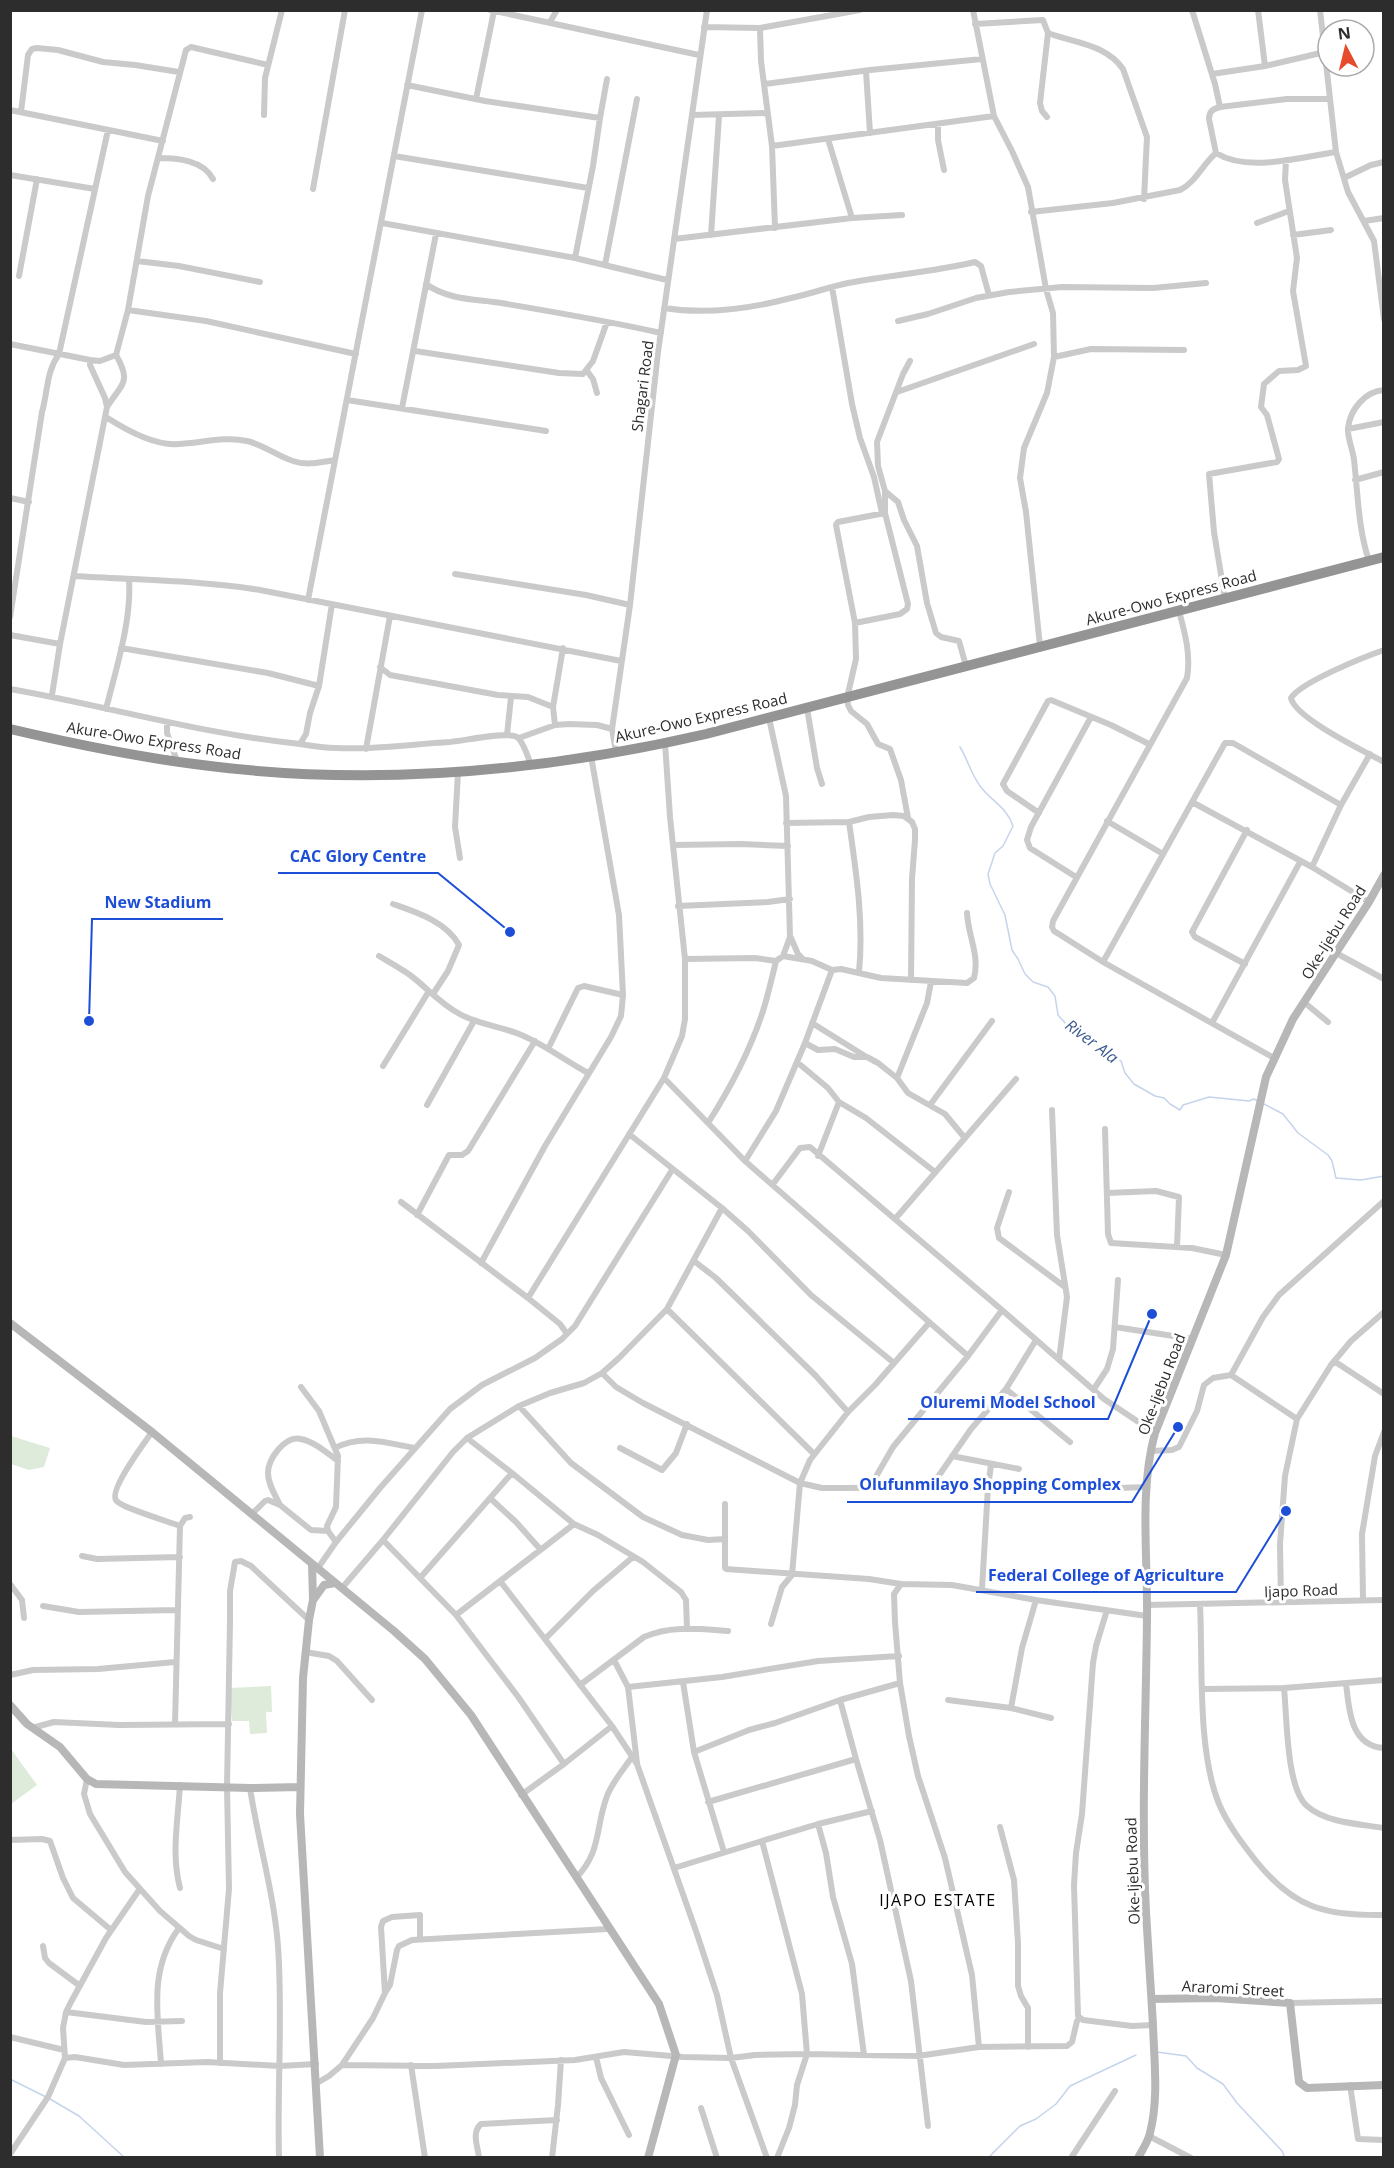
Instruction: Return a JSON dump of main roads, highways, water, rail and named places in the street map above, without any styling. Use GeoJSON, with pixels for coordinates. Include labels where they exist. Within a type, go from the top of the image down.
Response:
{"type":"FeatureCollection","features":[{"type":"Feature","properties":{"kind":"highway","name":"Akure-Owo Express Road"},"geometry":{"type":"LineString","coordinates":[[10,729],[96,748],[177,762],[237,769],[342,775],[532,766],[665,743],[769,718],[1383,557]]}},
{"type":"Feature","properties":{"kind":"main road","name":"Oke-Ijebu Road"},"geometry":{"type":"LineString","coordinates":[[1138,2157],[1149,2136],[1155,2098],[1143,1791],[1147,1487],[1151,1451],[1155,1433],[1232,1237],[1259,1102],[1274,1058],[1293,1019],[1369,902],[1383,875]]}},
{"type":"Feature","properties":{"kind":"main road"},"geometry":{"type":"LineString","coordinates":[[10,1323],[152,1432],[411,1645],[435,1670],[471,1715],[608,1929],[659,2004],[676,2055],[648,2157]]}},
{"type":"Feature","properties":{"kind":"main road"},"geometry":{"type":"LineString","coordinates":[[315,1566],[313,1600],[305,1653],[300,1787],[320,2157]]}},
{"type":"Feature","properties":{"kind":"main road"},"geometry":{"type":"LineString","coordinates":[[313,1600],[324,1585],[339,1586]]}},
{"type":"Feature","properties":{"kind":"main road"},"geometry":{"type":"LineString","coordinates":[[10,1705],[32,1728],[60,1747],[87,1779],[101,1785],[300,1787]]}},
{"type":"Feature","properties":{"kind":"main road","name":"Araromi Street"},"geometry":{"type":"LineString","coordinates":[[1152,1999],[1215,1998],[1290,2002],[1299,2082],[1307,2088],[1383,2085]]}},
{"type":"Feature","properties":{"kind":"waterway","name":"River Ala"},"geometry":{"type":"LineString","coordinates":[[960,747],[977,781],[1003,809],[1013,826],[1003,846],[995,853],[988,874],[990,884],[1005,915],[1012,950],[1025,974],[1033,982],[1048,987],[1055,996],[1058,1015],[1067,1025],[1121,1061],[1125,1073],[1134,1084],[1155,1096],[1164,1098],[1180,1110],[1183,1105],[1209,1097],[1258,1101]]}},
{"type":"Feature","properties":{"kind":"waterway","name":"River Ala"},"geometry":{"type":"LineString","coordinates":[[1262,1103],[1283,1114],[1298,1133],[1328,1155],[1332,1161],[1336,1178],[1361,1180],[1384,1176]]}},
{"type":"Feature","properties":{"kind":"waterway"},"geometry":{"type":"LineString","coordinates":[[1157,2052],[1186,2056],[1197,2068],[1223,2084],[1237,2103],[1282,2151],[1285,2158]]}},
{"type":"Feature","properties":{"kind":"waterway"},"geometry":{"type":"LineString","coordinates":[[988,2158],[1020,2126],[1036,2119],[1056,2104],[1070,2086],[1136,2055]]}},
{"type":"Feature","properties":{"kind":"waterway"},"geometry":{"type":"LineString","coordinates":[[10,2079],[46,2097]]}},
{"type":"Feature","properties":{"kind":"waterway"},"geometry":{"type":"LineString","coordinates":[[50,2099],[79,2116],[125,2158]]}},
{"type":"Feature","properties":{"kind":"place","name":"CAC Glory Centre"},"geometry":{"type":"Point","coordinates":[510,932]}},
{"type":"Feature","properties":{"kind":"place","name":"New Stadium"},"geometry":{"type":"Point","coordinates":[89,1021]}},
{"type":"Feature","properties":{"kind":"place","name":"Oluremi Model School"},"geometry":{"type":"Point","coordinates":[1152,1314]}},
{"type":"Feature","properties":{"kind":"place","name":"Olufunmilayo Shopping Complex"},"geometry":{"type":"Point","coordinates":[1178,1427]}},
{"type":"Feature","properties":{"kind":"place","name":"Federal College of Agriculture"},"geometry":{"type":"Point","coordinates":[1286,1511]}},
{"type":"Feature","properties":{"kind":"district","name":"IJAPO ESTATE"},"geometry":{"type":"Point","coordinates":[938,1900]}}]}
